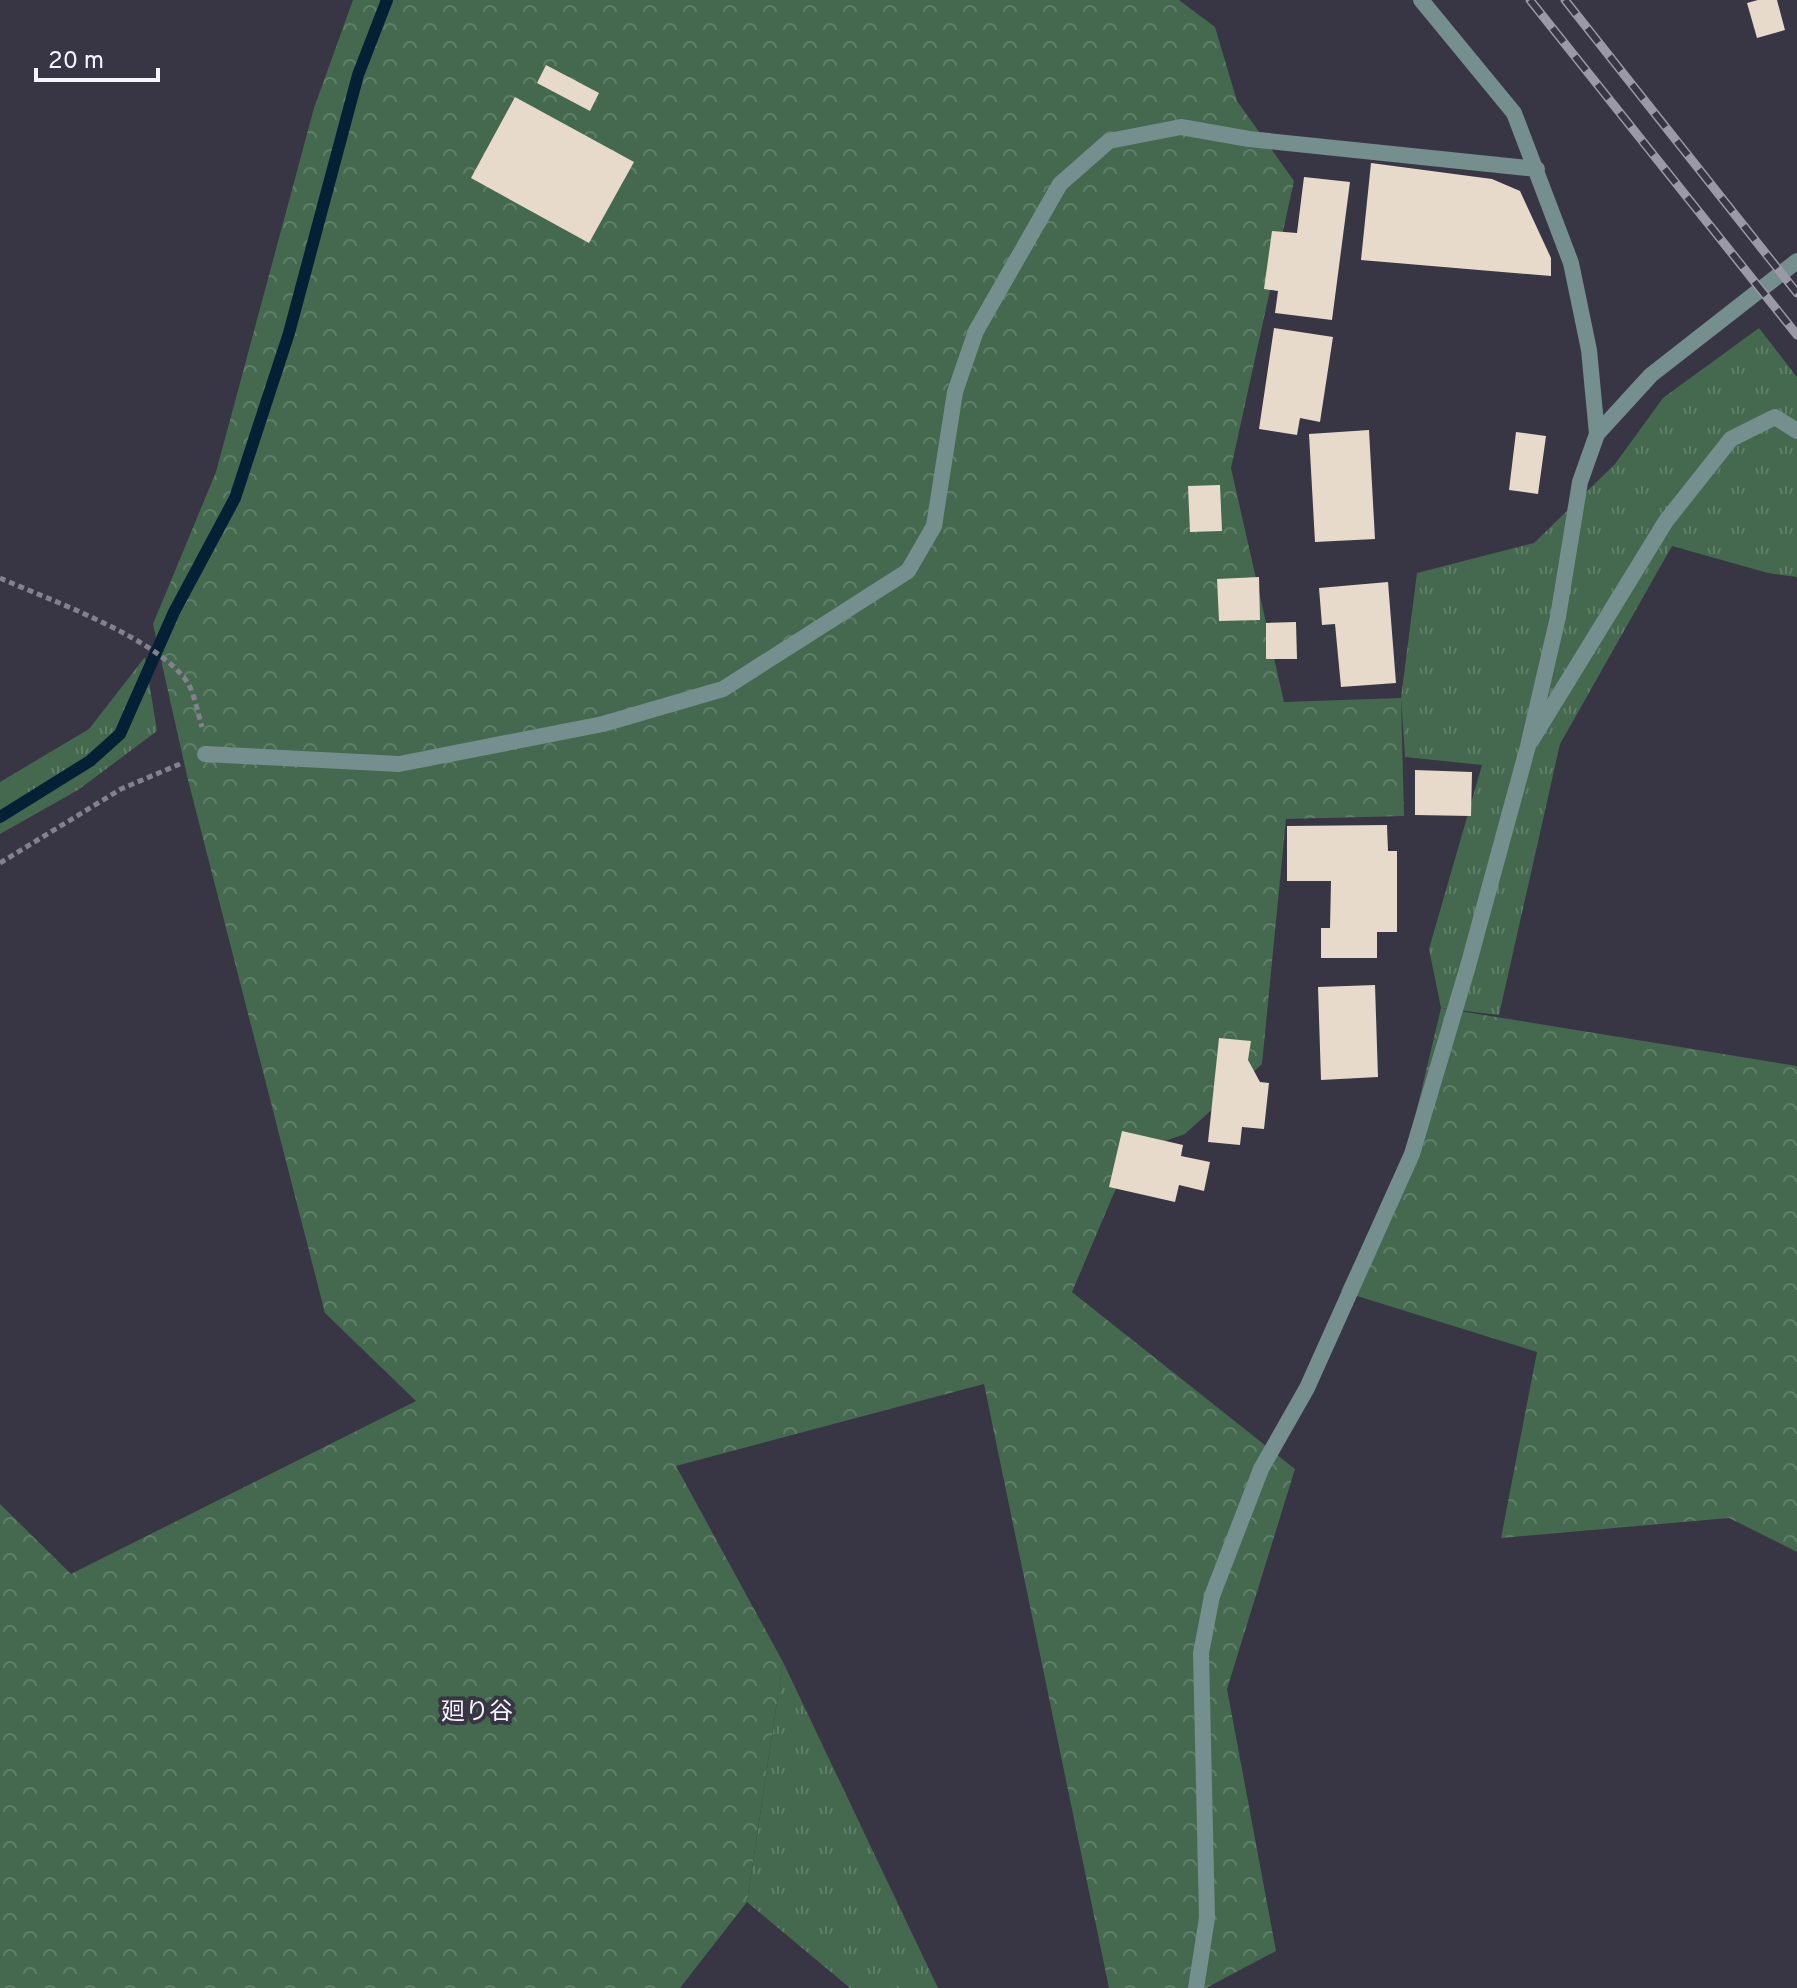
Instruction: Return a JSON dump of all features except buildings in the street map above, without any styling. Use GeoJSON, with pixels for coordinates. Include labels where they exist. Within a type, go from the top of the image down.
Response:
{"type":"FeatureCollection","features":[{"type":"Feature","properties":{"kind":"street"},"geometry":{"type":"LineString","coordinates":[[1421,0],[1514,113],[1537,169],[1571,263],[1589,350],[1597,434]]}},
{"type":"Feature","properties":{"kind":"street"},"geometry":{"type":"LineString","coordinates":[[205,754],[399,764],[603,724],[723,689],[908,571],[934,526],[955,392],[976,331],[1060,184],[1109,141],[1181,127],[1249,139],[1537,169]]}},
{"type":"Feature","properties":{"kind":"street"},"geometry":{"type":"LineString","coordinates":[[1196,1988],[1207,1918],[1201,1653],[1212,1596],[1261,1469],[1307,1388],[1412,1154],[1468,966],[1528,746],[1558,617],[1580,482],[1597,434],[1651,375],[1797,261]]}},
{"type":"Feature","properties":{"kind":"street"},"geometry":{"type":"LineString","coordinates":[[1528,746],[1666,521],[1731,439],[1775,417],[1797,431]]}},
{"type":"Feature","properties":{"kind":"path"},"geometry":{"type":"LineString","coordinates":[[0,578],[129,636],[169,663],[189,685],[202,727],[205,754],[121,789],[0,863]]}},
{"type":"Feature","properties":{"kind":"green space"},"geometry":{"type":"Polygon","coordinates":[[[353,0],[1179,0],[1215,27],[1237,101],[1294,181],[1231,468],[1284,702],[1401,698],[1404,816],[1286,819],[1262,1064],[1185,1134],[1131,1153],[1072,1292],[1295,1469],[1227,1689],[1276,1951],[1206,1988],[1109,1988],[984,1384],[676,1466],[783,1662],[747,1902],[680,1988],[0,1988],[0,1504],[71,1574],[416,1401],[325,1313],[188,780],[153,624],[216,472],[314,108],[353,0]]]}},
{"type":"Feature","properties":{"kind":"green space"},"geometry":{"type":"Polygon","coordinates":[[[1759,328],[1797,377],[1797,577],[1768,573],[1672,546],[1560,744],[1499,1015],[1441,1008],[1429,949],[1482,765],[1405,757],[1401,698],[1417,573],[1534,543],[1615,464],[1663,398],[1759,328]]]}},
{"type":"Feature","properties":{"kind":"green space"},"geometry":{"type":"Polygon","coordinates":[[[145,657],[157,731],[78,790],[0,834],[0,782],[89,729],[145,657]]]}},
{"type":"Feature","properties":{"kind":"green space"},"geometry":{"type":"Polygon","coordinates":[[[1441,1008],[1797,1066],[1797,1552],[1729,1518],[1501,1538],[1537,1352],[1341,1291],[1407,1151],[1441,1008]]]}},
{"type":"Feature","properties":{"kind":"green space"},"geometry":{"type":"Polygon","coordinates":[[[783,1662],[938,1988],[850,1988],[747,1902],[783,1662]]]}},
{"type":"Feature","properties":{"kind":"waterway"},"geometry":{"type":"LineString","coordinates":[[0,817],[90,761],[120,734],[174,612],[235,498],[289,333],[358,75],[387,0]]}},
{"type":"Feature","properties":{"kind":"railway"},"geometry":{"type":"LineString","coordinates":[[1530,0],[1797,335]]}},
{"type":"Feature","properties":{"kind":"railway"},"geometry":{"type":"LineString","coordinates":[[1565,0],[1797,293]]}},
{"type":"Feature","properties":{"kind":"district","name":"廻り谷"},"geometry":{"type":"Point","coordinates":[477,1713]}}]}
